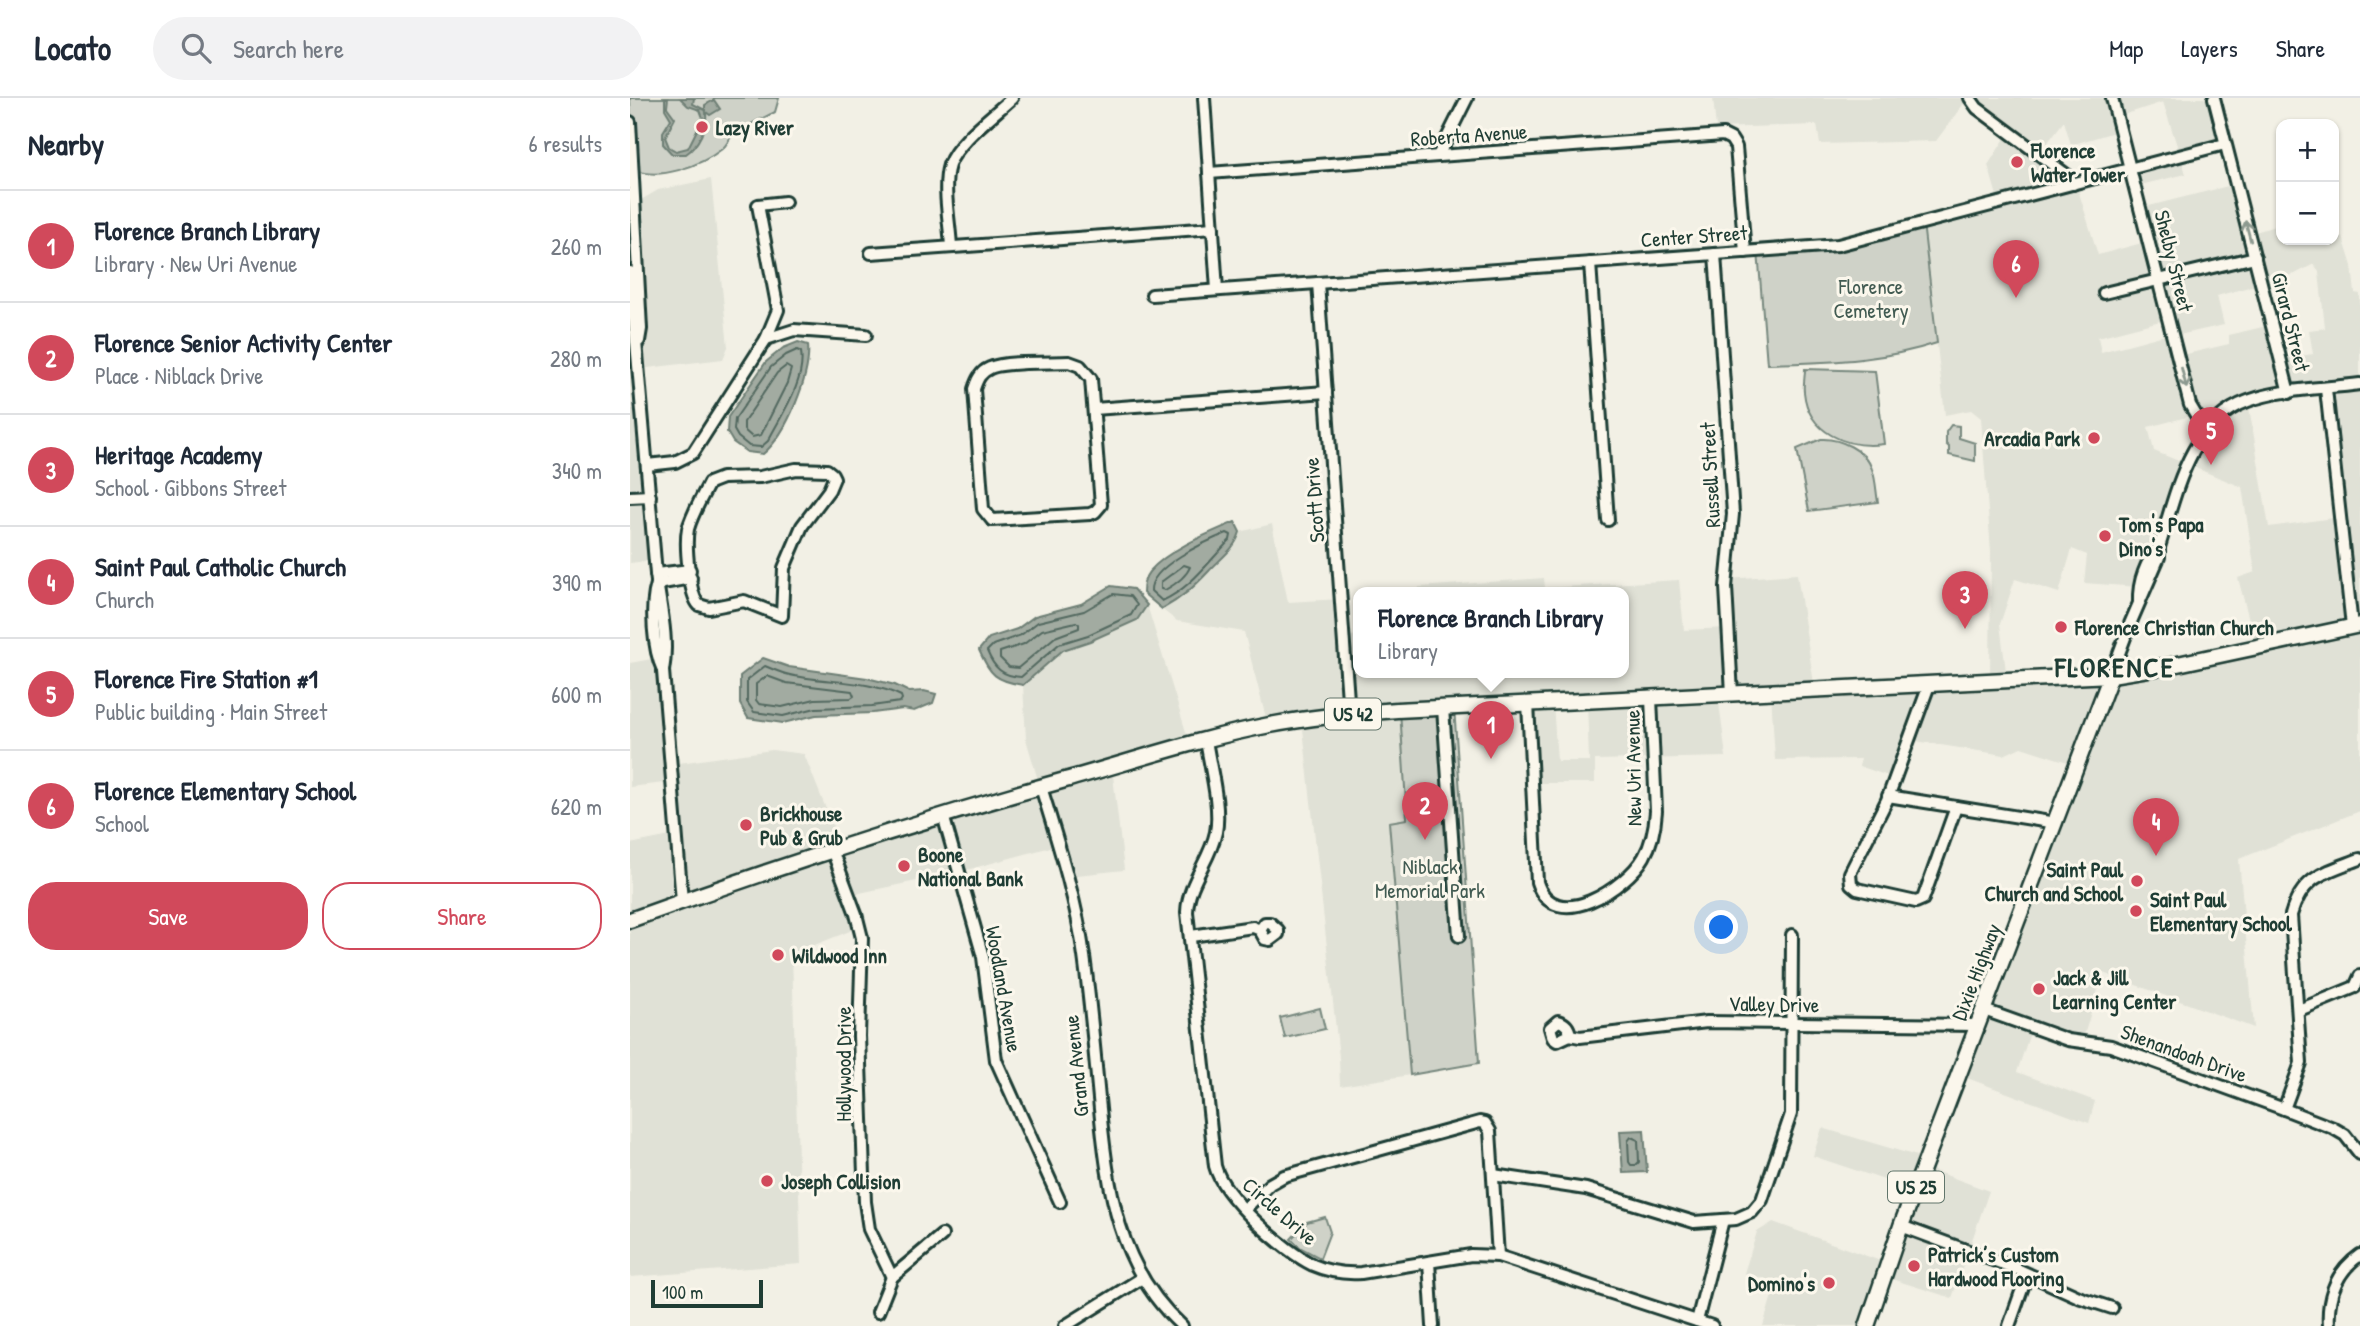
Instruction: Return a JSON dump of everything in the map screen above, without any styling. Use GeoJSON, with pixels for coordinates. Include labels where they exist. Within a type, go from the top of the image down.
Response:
{"type":"FeatureCollection","features":[{"type":"Feature","properties":{"kind":"main road"},"geometry":{"type":"LineString","coordinates":[[2111,675],[2173,665],[2356,626]]}},
{"type":"Feature","properties":{"kind":"main road","name":"US 42"},"geometry":{"type":"LineString","coordinates":[[630,920],[832,850],[943,815],[1206,740],[1268,726],[1349,714],[1443,708],[2111,675]]}},
{"type":"Feature","properties":{"kind":"main road","name":"Dixie Highway"},"geometry":{"type":"LineString","coordinates":[[1867,1326],[1901,1226],[2111,675]]}},
{"type":"Feature","properties":{"kind":"street"},"geometry":{"type":"LineString","coordinates":[[951,247],[946,179],[951,159],[958,149],[1012,98]]}},
{"type":"Feature","properties":{"kind":"street"},"geometry":{"type":"LineString","coordinates":[[1204,98],[1217,290]]}},
{"type":"Feature","properties":{"kind":"street"},"geometry":{"type":"LineString","coordinates":[[1438,156],[1467,98]]}},
{"type":"Feature","properties":{"kind":"street"},"geometry":{"type":"LineString","coordinates":[[1970,98],[1978,108],[2068,176],[2073,184]]}},
{"type":"Feature","properties":{"kind":"street","name":"Shelby Street"},"geometry":{"type":"LineString","coordinates":[[2112,98],[2190,405],[2209,429]]}},
{"type":"Feature","properties":{"kind":"street"},"geometry":{"type":"LineString","coordinates":[[2215,100],[2228,98]]}},
{"type":"Feature","properties":{"kind":"street","name":"Girard Street"},"geometry":{"type":"LineString","coordinates":[[2215,100],[2289,393]]}},
{"type":"Feature","properties":{"kind":"street"},"geometry":{"type":"LineString","coordinates":[[630,122],[633,229],[642,329],[634,348]]}},
{"type":"Feature","properties":{"kind":"street","name":"Roberta Avenue"},"geometry":{"type":"LineString","coordinates":[[1209,173],[1723,135],[1731,139],[1736,147],[1745,252]]}},
{"type":"Feature","properties":{"kind":"street","name":"Center Street"},"geometry":{"type":"LineString","coordinates":[[1153,295],[1838,245],[2225,144]]}},
{"type":"Feature","properties":{"kind":"street"},"geometry":{"type":"LineString","coordinates":[[785,202],[758,205],[778,310],[794,330]]}},
{"type":"Feature","properties":{"kind":"street"},"geometry":{"type":"LineString","coordinates":[[871,253],[1213,228]]}},
{"type":"Feature","properties":{"kind":"street","name":"Russell Street"},"geometry":{"type":"LineString","coordinates":[[1715,254],[1733,514],[1726,587],[1732,694]]}},
{"type":"Feature","properties":{"kind":"street"},"geometry":{"type":"LineString","coordinates":[[2104,293],[2255,257]]}},
{"type":"Feature","properties":{"kind":"street"},"geometry":{"type":"LineString","coordinates":[[1590,263],[1608,520]]}},
{"type":"Feature","properties":{"kind":"street"},"geometry":{"type":"LineString","coordinates":[[630,272],[634,348],[657,579],[653,597],[657,658],[663,671],[682,901]]}},
{"type":"Feature","properties":{"kind":"street","name":"Scott Drive"},"geometry":{"type":"LineString","coordinates":[[1318,283],[1349,714]]}},
{"type":"Feature","properties":{"kind":"street"},"geometry":{"type":"LineString","coordinates":[[647,465],[675,462],[693,453],[766,339],[778,310]]}},
{"type":"Feature","properties":{"kind":"street"},"geometry":{"type":"LineString","coordinates":[[766,339],[794,330],[866,335]]}},
{"type":"Feature","properties":{"kind":"street"},"geometry":{"type":"LineString","coordinates":[[1075,364],[1085,369],[1091,379],[1094,409],[1101,501],[1099,508],[1090,514],[996,520],[988,517],[983,509],[974,389],[981,374],[995,366],[1075,364]]}},
{"type":"Feature","properties":{"kind":"street"},"geometry":{"type":"LineString","coordinates":[[2111,675],[2139,601],[2138,587],[2152,555],[2160,547],[2183,471],[2209,429],[2227,413],[2248,401],[2360,384]]}},
{"type":"Feature","properties":{"kind":"street"},"geometry":{"type":"LineString","coordinates":[[2326,389],[2356,626]]}},
{"type":"Feature","properties":{"kind":"street"},"geometry":{"type":"LineString","coordinates":[[1094,409],[1326,392]]}},
{"type":"Feature","properties":{"kind":"street"},"geometry":{"type":"LineString","coordinates":[[796,469],[827,470],[832,474],[831,485],[802,526],[783,568],[782,615],[744,601],[703,607],[694,598],[690,574],[687,539],[689,526],[707,487],[714,480],[760,477],[796,469]]}},
{"type":"Feature","properties":{"kind":"street"},"geometry":{"type":"LineString","coordinates":[[630,497],[650,496]]}},
{"type":"Feature","properties":{"kind":"street"},"geometry":{"type":"LineString","coordinates":[[657,579],[690,574]]}},
{"type":"Feature","properties":{"kind":"street"},"geometry":{"type":"LineString","coordinates":[[1929,685],[1888,796],[1850,873],[1850,884],[1857,889],[1916,902],[1923,899],[1956,807]]}},
{"type":"Feature","properties":{"kind":"street","name":"New Uri Avenue"},"geometry":{"type":"LineString","coordinates":[[1528,704],[1537,882],[1541,892],[1549,900],[1572,905],[1593,900],[1615,888],[1635,870],[1649,848],[1656,811],[1651,698]]}},
{"type":"Feature","properties":{"kind":"street"},"geometry":{"type":"LineString","coordinates":[[1443,708],[1459,936]]}},
{"type":"Feature","properties":{"kind":"street","name":"Circle Drive"},"geometry":{"type":"LineString","coordinates":[[1206,740],[1217,814],[1216,830],[1210,849],[1194,879],[1188,897],[1187,912],[1215,1166],[1222,1185],[1294,1253],[1325,1269],[1361,1273],[1471,1255],[1498,1256],[1712,1326]]}},
{"type":"Feature","properties":{"kind":"street","name":"Grand Avenue"},"geometry":{"type":"LineString","coordinates":[[1041,787],[1068,876],[1081,932],[1111,1197],[1124,1242],[1142,1278],[1162,1306],[1182,1326]]}},
{"type":"Feature","properties":{"kind":"street"},"geometry":{"type":"LineString","coordinates":[[1888,796],[2056,823]]}},
{"type":"Feature","properties":{"kind":"street","name":"Woodland Avenue"},"geometry":{"type":"LineString","coordinates":[[943,815],[983,957],[996,1060],[1060,1202]]}},
{"type":"Feature","properties":{"kind":"street","name":"Hollywood Drive"},"geometry":{"type":"LineString","coordinates":[[832,850],[862,938],[859,1036],[865,1202],[869,1230],[892,1277]]}},
{"type":"Feature","properties":{"kind":"street"},"geometry":{"type":"LineString","coordinates":[[2284,1109],[2301,1063],[2291,915],[2294,903],[2300,891],[2319,874],[2360,859]]}},
{"type":"Feature","properties":{"kind":"street"},"geometry":{"type":"LineString","coordinates":[[1191,936],[1253,927],[1260,930]]}},
{"type":"Feature","properties":{"kind":"street"},"geometry":{"type":"LineString","coordinates":[[1493,1175],[1586,1189],[1686,1221],[1736,1219],[1748,1215],[1758,1207],[1791,1114],[1792,935]]}},
{"type":"Feature","properties":{"kind":"street"},"geometry":{"type":"LineString","coordinates":[[2299,1010],[2358,989],[2360,976]]}},
{"type":"Feature","properties":{"kind":"street","name":"Shenandoah Drive"},"geometry":{"type":"LineString","coordinates":[[1984,1010],[2068,1040],[2111,1046],[2284,1109],[2345,1135],[2360,1154]]}},
{"type":"Feature","properties":{"kind":"street","name":"Valley Drive"},"geometry":{"type":"LineString","coordinates":[[1570,1035],[1580,1037],[1707,1023],[1978,1025]]}},
{"type":"Feature","properties":{"kind":"street"},"geometry":{"type":"LineString","coordinates":[[1245,1209],[1270,1184],[1284,1176],[1476,1122],[1485,1123],[1490,1131],[1498,1256]]}},
{"type":"Feature","properties":{"kind":"street"},"geometry":{"type":"LineString","coordinates":[[1697,1321],[1723,1220]]}},
{"type":"Feature","properties":{"kind":"street"},"geometry":{"type":"LineString","coordinates":[[1901,1226],[2112,1308]]}},
{"type":"Feature","properties":{"kind":"street"},"geometry":{"type":"LineString","coordinates":[[878,1312],[892,1277],[942,1235]]}},
{"type":"Feature","properties":{"kind":"street"},"geometry":{"type":"LineString","coordinates":[[2329,1326],[2328,1305],[2334,1286],[2346,1266],[2360,1255]]}},
{"type":"Feature","properties":{"kind":"street"},"geometry":{"type":"LineString","coordinates":[[1429,1262],[1433,1326]]}},
{"type":"Feature","properties":{"kind":"street"},"geometry":{"type":"LineString","coordinates":[[2009,1326],[2027,1275]]}},
{"type":"Feature","properties":{"kind":"street"},"geometry":{"type":"LineString","coordinates":[[1065,1326],[1142,1278]]}},
{"type":"Feature","properties":{"kind":"shaded area"},"geometry":{"type":"Polygon","coordinates":[[[1713,98],[1968,98],[1936,141],[1820,144],[1817,125],[1716,128],[1713,98]]]}},
{"type":"Feature","properties":{"kind":"shaded area"},"geometry":{"type":"Polygon","coordinates":[[[1970,98],[2214,98],[2225,144],[2180,155],[2163,102],[2117,117],[2121,130],[2071,145],[2064,121],[2039,154],[2076,183],[2098,255],[2149,241],[2141,208],[2236,184],[2249,234],[2276,226],[2276,245],[2339,245],[2339,238],[2343,237],[2352,266],[2355,293],[2360,294],[2360,811],[2239,859],[2254,1028],[2103,973],[2082,1042],[2032,1027],[2017,1072],[2095,1101],[2089,1123],[1959,1075],[2077,765],[2021,747],[2004,755],[1909,740],[1894,778],[1859,766],[1861,759],[1775,760],[1771,693],[1718,695],[1726,757],[1595,760],[1595,783],[1532,783],[1528,703],[1401,710],[1407,819],[1389,823],[1410,1075],[1340,1086],[1302,720],[1268,726],[1244,632],[1177,621],[1151,601],[1240,532],[1272,524],[1288,602],[1341,599],[1344,637],[1353,636],[1353,678],[1629,678],[1629,587],[1562,587],[1679,580],[1684,630],[1727,628],[1727,579],[1797,574],[1815,690],[1990,681],[1991,552],[1981,418],[1971,410],[1945,415],[1923,223],[1999,203],[1988,165],[2009,132],[1970,98]],[[2314,264],[2295,274],[2217,296],[2224,325],[2174,336],[2178,356],[2229,344],[2229,335],[2271,325],[2280,359],[2313,354],[2309,330],[2325,328],[2319,272],[2314,264]],[[2168,319],[2098,337],[2101,352],[2172,333],[2168,319]],[[2326,389],[2248,401],[2269,527],[2340,517],[2326,389]],[[2195,415],[2148,427],[2154,451],[2186,464],[2208,429],[2195,415]],[[2186,464],[2139,587],[2084,583],[2087,555],[2072,549],[2059,593],[2015,579],[2000,624],[2007,679],[2073,676],[2256,646],[2238,578],[2255,572],[2242,487],[2186,464]],[[1587,701],[1553,703],[1557,761],[1589,761],[1587,701]]]}},
{"type":"Feature","properties":{"kind":"shaded area"},"geometry":{"type":"Polygon","coordinates":[[[2180,155],[2186,174],[2136,186],[2131,167],[2180,155]]]}},
{"type":"Feature","properties":{"kind":"shaded area"},"geometry":{"type":"Polygon","coordinates":[[[711,179],[728,347],[723,359],[639,369],[634,219],[641,200],[658,190],[711,179]]]}},
{"type":"Feature","properties":{"kind":"shaded area"},"geometry":{"type":"Polygon","coordinates":[[[630,409],[642,409],[655,560],[630,563],[630,409]]]}},
{"type":"Feature","properties":{"kind":"shaded area"},"geometry":{"type":"Polygon","coordinates":[[[1544,578],[1545,587],[1419,587],[1544,578]]]}},
{"type":"Feature","properties":{"kind":"shaded area"},"geometry":{"type":"Polygon","coordinates":[[[1147,605],[1190,745],[1112,767],[1124,870],[1068,876],[1058,845],[959,872],[850,895],[860,927],[792,954],[801,1264],[630,1277],[630,844],[675,835],[673,782],[630,787],[630,663],[657,658],[672,764],[772,750],[804,754],[841,846],[1040,787],[1026,739],[1023,685],[1063,650],[1137,620],[1147,605]]]}},
{"type":"Feature","properties":{"kind":"shaded area"},"geometry":{"type":"Polygon","coordinates":[[[1822,1128],[1927,1159],[1924,1167],[1989,1191],[1952,1298],[1882,1276],[1867,1326],[1763,1326],[1776,1282],[1744,1273],[1757,1232],[1773,1222],[1886,1263],[1914,1190],[1813,1156],[1822,1128]]]}},
{"type":"Feature","properties":{"kind":"green space"},"geometry":{"type":"Polygon","coordinates":[[[630,98],[779,98],[775,112],[737,132],[713,155],[691,166],[653,174],[632,168],[630,98]]]}},
{"type":"Feature","properties":{"kind":"green space","name":"Florence Cemetery"},"geometry":{"type":"Polygon","coordinates":[[[1923,223],[1937,343],[1874,357],[1767,364],[1758,251],[1838,245],[1923,223]]]}},
{"type":"Feature","properties":{"kind":"green space"},"geometry":{"type":"Polygon","coordinates":[[[1805,369],[1875,371],[1884,444],[1843,441],[1821,428],[1807,406],[1805,369]]]}},
{"type":"Feature","properties":{"kind":"green space"},"geometry":{"type":"Polygon","coordinates":[[[1951,425],[1959,426],[1959,438],[1975,443],[1975,461],[1949,455],[1946,432],[1951,425]]]}},
{"type":"Feature","properties":{"kind":"green space"},"geometry":{"type":"Polygon","coordinates":[[[1821,439],[1843,443],[1864,456],[1873,473],[1878,502],[1809,511],[1797,449],[1821,439]]]}},
{"type":"Feature","properties":{"kind":"green space","name":"Niblack Memorial Park"},"geometry":{"type":"Polygon","coordinates":[[[1454,707],[1479,1063],[1410,1075],[1389,822],[1407,819],[1400,710],[1454,707]]]}},
{"type":"Feature","properties":{"kind":"green space"},"geometry":{"type":"Polygon","coordinates":[[[1320,1008],[1325,1029],[1285,1038],[1280,1018],[1320,1008]]]}},
{"type":"Feature","properties":{"kind":"green space"},"geometry":{"type":"Polygon","coordinates":[[[1325,1217],[1330,1232],[1320,1258],[1291,1239],[1307,1222],[1325,1217]]]}},
{"type":"Feature","properties":{"kind":"water","name":"Lazy River"},"geometry":{"type":"Polygon","coordinates":[[[665,98],[668,98],[667,107],[675,118],[665,137],[669,147],[676,151],[688,148],[703,118],[700,110],[688,106],[680,98],[694,98],[693,104],[705,110],[705,105],[714,100],[720,109],[710,115],[706,112],[701,135],[686,154],[672,154],[663,144],[663,132],[671,119],[665,109],[665,98]]]}},
{"type":"Feature","properties":{"kind":"water"},"geometry":{"type":"Polygon","coordinates":[[[798,342],[808,345],[808,357],[806,372],[789,419],[763,454],[747,452],[733,442],[727,432],[728,417],[766,362],[783,348],[798,342]]]}},
{"type":"Feature","properties":{"kind":"water"},"geometry":{"type":"Polygon","coordinates":[[[1235,522],[1240,532],[1235,543],[1182,596],[1162,609],[1143,593],[1147,574],[1166,556],[1235,522]]]}},
{"type":"Feature","properties":{"kind":"water"},"geometry":{"type":"Polygon","coordinates":[[[1111,586],[1133,589],[1147,605],[1137,620],[1063,650],[1023,685],[1000,679],[991,671],[979,650],[989,638],[1017,629],[1035,616],[1081,604],[1111,586]]]}},
{"type":"Feature","properties":{"kind":"water"},"geometry":{"type":"Polygon","coordinates":[[[763,658],[789,667],[867,678],[895,685],[909,692],[924,691],[936,694],[933,703],[914,711],[903,709],[816,715],[783,723],[748,718],[740,704],[740,676],[763,658]]]}},
{"type":"Feature","properties":{"kind":"water"},"geometry":{"type":"Polygon","coordinates":[[[1644,1130],[1647,1172],[1623,1173],[1620,1131],[1644,1130]]]}},
{"type":"Feature","properties":{"kind":"place","name":"Lazy River"},"geometry":{"type":"Point","coordinates":[702,127]}},
{"type":"Feature","properties":{"kind":"place","name":"Florence Water Tower"},"geometry":{"type":"Point","coordinates":[2017,162]}},
{"type":"Feature","properties":{"kind":"place","name":"Florence Elementary School"},"geometry":{"type":"Point","coordinates":[2016,298]}},
{"type":"Feature","properties":{"kind":"place","name":"Arcadia Park"},"geometry":{"type":"Point","coordinates":[2094,438]}},
{"type":"Feature","properties":{"kind":"place","name":"Florence Fire Station #1"},"geometry":{"type":"Point","coordinates":[2211,465]}},
{"type":"Feature","properties":{"kind":"place","name":"Tom's Papa Dino's"},"geometry":{"type":"Point","coordinates":[2105,536]}},
{"type":"Feature","properties":{"kind":"place","name":"Florence Christian Church"},"geometry":{"type":"Point","coordinates":[2061,627]}},
{"type":"Feature","properties":{"kind":"place","name":"Heritage Academy"},"geometry":{"type":"Point","coordinates":[1965,629]}},
{"type":"Feature","properties":{"kind":"place","name":"Florence Branch Library"},"geometry":{"type":"Point","coordinates":[1491,759]}},
{"type":"Feature","properties":{"kind":"place","name":"Brickhouse Pub & Grub"},"geometry":{"type":"Point","coordinates":[746,825]}},
{"type":"Feature","properties":{"kind":"place","name":"Florence Senior Activity Center"},"geometry":{"type":"Point","coordinates":[1425,840]}},
{"type":"Feature","properties":{"kind":"place","name":"Saint Paul Catholic Church"},"geometry":{"type":"Point","coordinates":[2156,856]}},
{"type":"Feature","properties":{"kind":"place","name":"Boone National Bank"},"geometry":{"type":"Point","coordinates":[904,866]}},
{"type":"Feature","properties":{"kind":"place","name":"Saint Paul Church and School"},"geometry":{"type":"Point","coordinates":[2137,881]}},
{"type":"Feature","properties":{"kind":"place","name":"Saint Paul Elementary School"},"geometry":{"type":"Point","coordinates":[2136,911]}},
{"type":"Feature","properties":{"kind":"place","name":"Wildwood Inn"},"geometry":{"type":"Point","coordinates":[778,955]}},
{"type":"Feature","properties":{"kind":"place","name":"Jack & Jill Learning Center"},"geometry":{"type":"Point","coordinates":[2039,989]}},
{"type":"Feature","properties":{"kind":"place","name":"Joseph Collision"},"geometry":{"type":"Point","coordinates":[767,1181]}},
{"type":"Feature","properties":{"kind":"place","name":"Patrick’s Custom Hardwood Flooring"},"geometry":{"type":"Point","coordinates":[1914,1266]}},
{"type":"Feature","properties":{"kind":"place","name":"Domino's"},"geometry":{"type":"Point","coordinates":[1829,1283]}},
{"type":"Feature","properties":{"kind":"district","name":"FLORENCE"},"geometry":{"type":"Point","coordinates":[2115,667]}}]}
